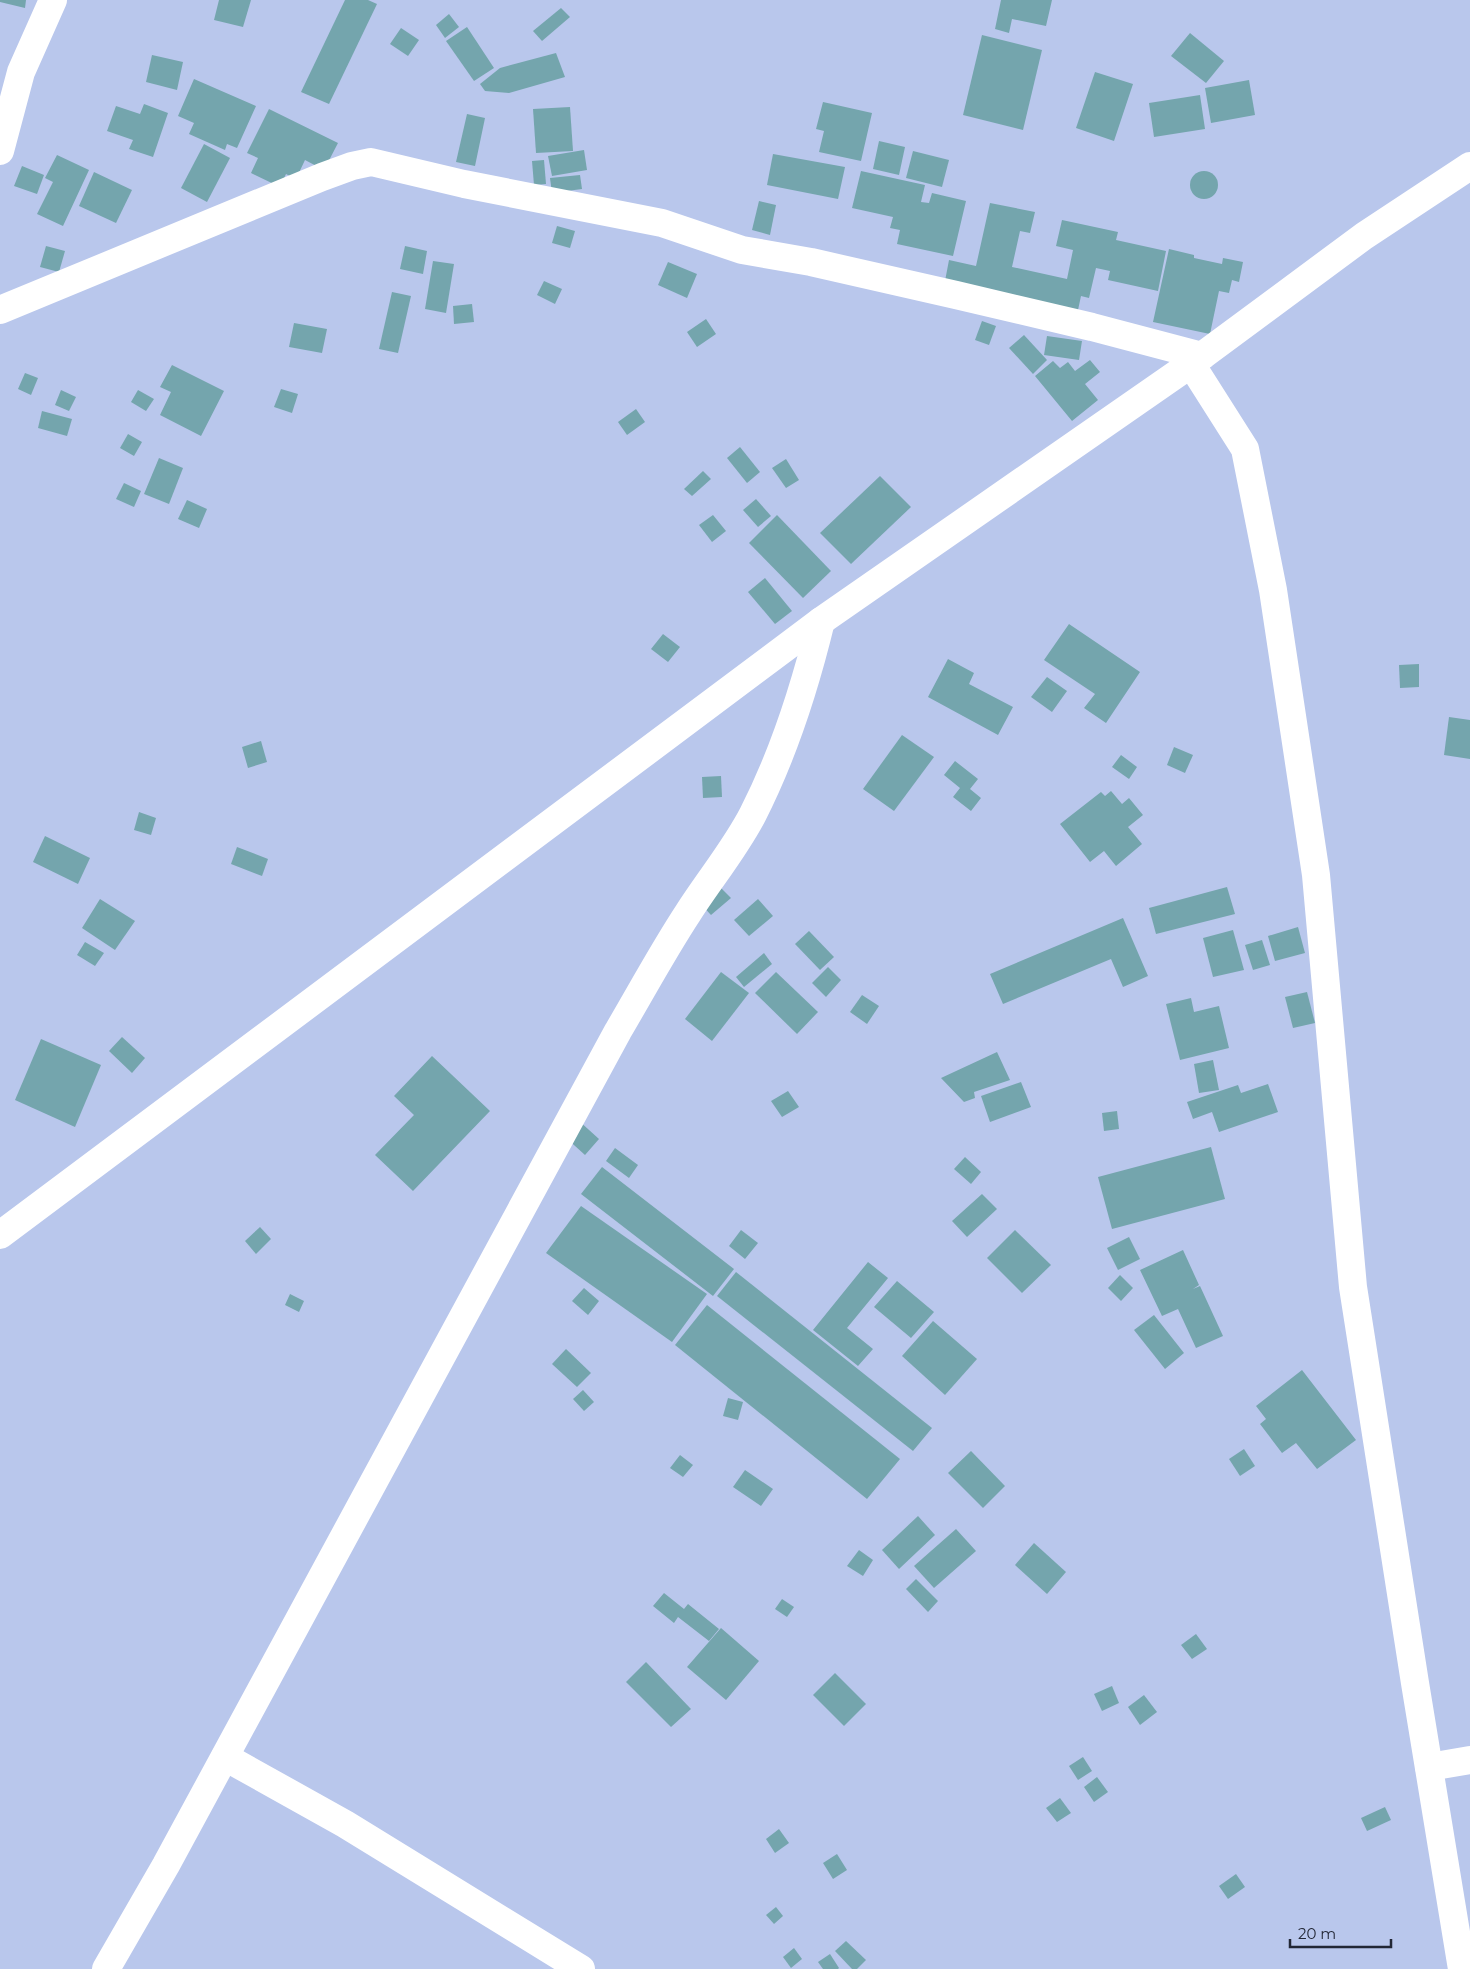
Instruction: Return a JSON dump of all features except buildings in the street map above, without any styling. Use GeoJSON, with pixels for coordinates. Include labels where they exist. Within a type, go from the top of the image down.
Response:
{"type":"FeatureCollection","features":[{"type":"Feature","properties":{"kind":"street"},"geometry":{"type":"LineString","coordinates":[[0,151],[21,72],[53,0]]}},
{"type":"Feature","properties":{"kind":"street"},"geometry":{"type":"LineString","coordinates":[[0,310],[322,177],[352,166],[371,162],[464,184],[662,223],[742,250],[811,262],[1063,320],[1196,360],[1245,450],[1273,590],[1316,875],[1353,1287],[1462,1969]]}},
{"type":"Feature","properties":{"kind":"street"},"geometry":{"type":"LineString","coordinates":[[0,1235],[821,621],[1196,360],[1364,236],[1470,166]]}},
{"type":"Feature","properties":{"kind":"street"},"geometry":{"type":"LineString","coordinates":[[106,1969],[225,1757],[618,1031],[686,915],[737,842],[753,814],[790,726],[808,674],[821,621]]}},
{"type":"Feature","properties":{"kind":"street"},"geometry":{"type":"LineString","coordinates":[[225,1757],[345,1824],[581,1969]]}},
{"type":"Feature","properties":{"kind":"street"},"geometry":{"type":"LineString","coordinates":[[1429,1767],[1470,1760]]}}]}
